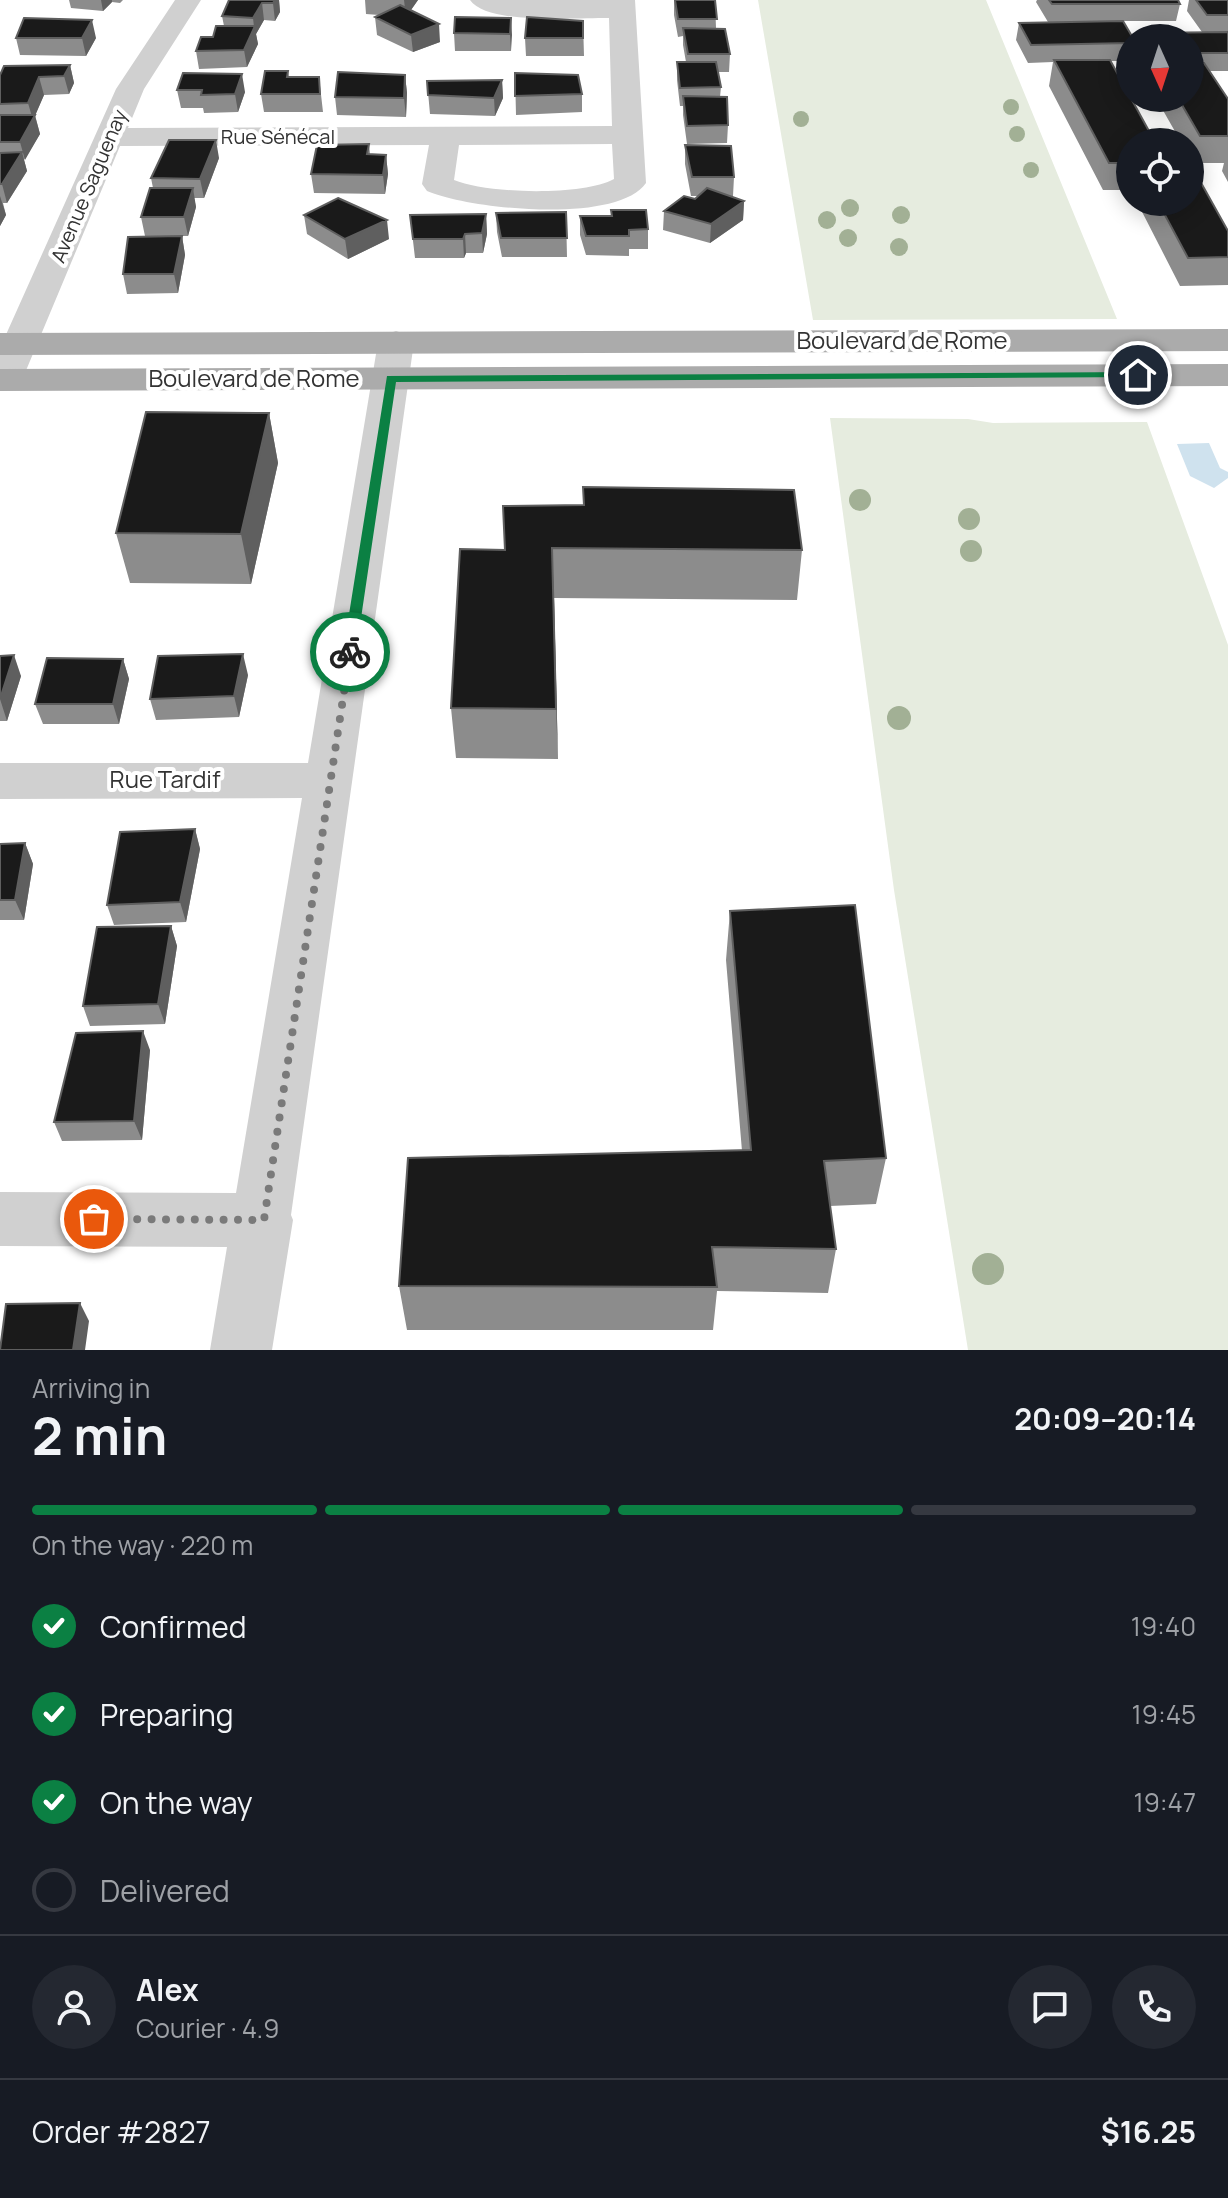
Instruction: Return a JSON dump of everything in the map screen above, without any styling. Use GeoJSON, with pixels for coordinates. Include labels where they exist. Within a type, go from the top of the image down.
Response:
{"type":"FeatureCollection","features":[{"type":"Feature","properties":{"kind":"main road","name":"Boulevard de Rome"},"geometry":{"type":"LineString","coordinates":[[2,380],[393,360],[1228,340]]}},
{"type":"Feature","properties":{"kind":"main road","name":"Boulevard de Rome"},"geometry":{"type":"LineString","coordinates":[[11,344],[393,360],[1228,375]]}},
{"type":"Feature","properties":{"kind":"street","name":"Avenue Saguenay"},"geometry":{"type":"LineString","coordinates":[[2,380],[11,344],[130,89],[188,0]]}},
{"type":"Feature","properties":{"kind":"street"},"geometry":{"type":"LineString","coordinates":[[445,137],[438,184],[449,192],[471,196],[582,196],[616,191],[630,183],[622,5],[499,8],[483,0]]}},
{"type":"Feature","properties":{"kind":"street","name":"Rue Sénécal"},"geometry":{"type":"LineString","coordinates":[[110,137],[627,135]]}},
{"type":"Feature","properties":{"kind":"street"},"geometry":{"type":"LineString","coordinates":[[241,1350],[264,1220],[393,360]]}},
{"type":"Feature","properties":{"kind":"street","name":"Rue Tardif"},"geometry":{"type":"LineString","coordinates":[[0,781],[330,780]]}},
{"type":"Feature","properties":{"kind":"street"},"geometry":{"type":"LineString","coordinates":[[0,1219],[264,1220]]}},
{"type":"Feature","properties":{"kind":"shaded area"},"geometry":{"type":"Polygon","coordinates":[[[758,0],[986,0],[1117,319],[813,320],[758,0]]]}},
{"type":"Feature","properties":{"kind":"shaded area"},"geometry":{"type":"Polygon","coordinates":[[[830,418],[968,419],[993,423],[1147,422],[1228,645],[1228,1350],[968,1350],[894,890],[830,418]]]}},
{"type":"Feature","properties":{"kind":"water"},"geometry":{"type":"Polygon","coordinates":[[[1209,443],[1220,468],[1228,472],[1228,478],[1214,488],[1190,476],[1177,444],[1209,443]]]}},
{"type":"Feature","properties":{"kind":"building"},"geometry":{"type":"Polygon","coordinates":[[[229,0],[275,0],[273,3],[262,3],[253,18],[222,16],[229,0]]]}},
{"type":"Feature","properties":{"kind":"building"},"geometry":{"type":"Polygon","coordinates":[[[675,0],[715,0],[717,19],[678,19],[675,0]]]}},
{"type":"Feature","properties":{"kind":"building"},"geometry":{"type":"Polygon","coordinates":[[[1049,0],[1178,0],[1180,4],[1052,4],[1049,0]]]}},
{"type":"Feature","properties":{"kind":"building"},"geometry":{"type":"Polygon","coordinates":[[[1196,0],[1228,0],[1228,15],[1207,15],[1196,0]]]}},
{"type":"Feature","properties":{"kind":"building"},"geometry":{"type":"Polygon","coordinates":[[[400,5],[439,24],[411,35],[375,17],[400,5]]]}},
{"type":"Feature","properties":{"kind":"building"},"geometry":{"type":"Polygon","coordinates":[[[455,17],[511,18],[510,34],[454,33],[455,17]]]}},
{"type":"Feature","properties":{"kind":"building"},"geometry":{"type":"Polygon","coordinates":[[[527,17],[583,21],[583,38],[525,38],[527,17]]]}},
{"type":"Feature","properties":{"kind":"building"},"geometry":{"type":"Polygon","coordinates":[[[24,18],[92,20],[82,38],[16,38],[24,18]]]}},
{"type":"Feature","properties":{"kind":"building"},"geometry":{"type":"Polygon","coordinates":[[[1123,21],[1125,24],[1116,24],[1116,43],[1031,45],[1019,23],[1123,21]]]}},
{"type":"Feature","properties":{"kind":"building"},"geometry":{"type":"Polygon","coordinates":[[[216,26],[255,26],[244,50],[196,51],[201,37],[213,37],[216,26]]]}},
{"type":"Feature","properties":{"kind":"building"},"geometry":{"type":"Polygon","coordinates":[[[683,28],[725,29],[730,54],[688,54],[683,28]]]}},
{"type":"Feature","properties":{"kind":"building"},"geometry":{"type":"Polygon","coordinates":[[[1204,32],[1228,32],[1228,53],[1204,53],[1204,32]]]}},
{"type":"Feature","properties":{"kind":"building"},"geometry":{"type":"Polygon","coordinates":[[[1054,60],[1110,60],[1116,71],[1116,112],[1139,112],[1147,128],[1116,128],[1116,163],[1109,163],[1054,60]]]}},
{"type":"Feature","properties":{"kind":"building"},"geometry":{"type":"Polygon","coordinates":[[[677,62],[716,62],[721,87],[680,88],[677,62]]]}},
{"type":"Feature","properties":{"kind":"building"},"geometry":{"type":"Polygon","coordinates":[[[1204,63],[1228,99],[1228,136],[1204,136],[1204,128],[1195,128],[1186,112],[1204,112],[1204,63]]]}},
{"type":"Feature","properties":{"kind":"building"},"geometry":{"type":"Polygon","coordinates":[[[70,65],[64,76],[39,77],[28,103],[0,104],[0,75],[4,66],[70,65]]]}},
{"type":"Feature","properties":{"kind":"building"},"geometry":{"type":"Polygon","coordinates":[[[265,71],[288,71],[287,77],[319,77],[320,94],[261,94],[265,71]]]}},
{"type":"Feature","properties":{"kind":"building"},"geometry":{"type":"Polygon","coordinates":[[[338,72],[405,75],[404,98],[335,97],[338,72]]]}},
{"type":"Feature","properties":{"kind":"building"},"geometry":{"type":"Polygon","coordinates":[[[183,73],[242,74],[235,94],[201,95],[202,90],[177,90],[183,73]]]}},
{"type":"Feature","properties":{"kind":"building"},"geometry":{"type":"Polygon","coordinates":[[[515,73],[578,75],[582,94],[515,96],[515,73]]]}},
{"type":"Feature","properties":{"kind":"building"},"geometry":{"type":"Polygon","coordinates":[[[502,80],[494,98],[428,95],[427,81],[502,80]]]}},
{"type":"Feature","properties":{"kind":"building"},"geometry":{"type":"Polygon","coordinates":[[[683,96],[727,97],[728,125],[687,126],[683,96]]]}},
{"type":"Feature","properties":{"kind":"building"},"geometry":{"type":"Polygon","coordinates":[[[0,115],[35,115],[20,142],[0,142],[0,115]]]}},
{"type":"Feature","properties":{"kind":"building"},"geometry":{"type":"Polygon","coordinates":[[[169,140],[216,140],[200,179],[151,178],[169,140]]]}},
{"type":"Feature","properties":{"kind":"building"},"geometry":{"type":"Polygon","coordinates":[[[369,144],[367,154],[386,155],[383,175],[311,174],[317,145],[369,144]]]}},
{"type":"Feature","properties":{"kind":"building"},"geometry":{"type":"Polygon","coordinates":[[[685,145],[731,146],[734,177],[692,177],[685,145]]]}},
{"type":"Feature","properties":{"kind":"building"},"geometry":{"type":"Polygon","coordinates":[[[22,152],[2,184],[0,184],[0,153],[22,152]]]}},
{"type":"Feature","properties":{"kind":"building"},"geometry":{"type":"Polygon","coordinates":[[[150,188],[193,188],[184,217],[141,217],[150,188]]]}},
{"type":"Feature","properties":{"kind":"building"},"geometry":{"type":"Polygon","coordinates":[[[707,188],[744,201],[711,224],[664,211],[684,196],[695,199],[707,188]]]}},
{"type":"Feature","properties":{"kind":"building"},"geometry":{"type":"Polygon","coordinates":[[[1204,188],[1228,231],[1228,257],[1188,258],[1166,216],[1204,216],[1204,188]]]}},
{"type":"Feature","properties":{"kind":"building"},"geometry":{"type":"Polygon","coordinates":[[[338,198],[387,220],[345,239],[304,215],[338,198]]]}},
{"type":"Feature","properties":{"kind":"building"},"geometry":{"type":"Polygon","coordinates":[[[611,210],[646,210],[648,229],[629,230],[629,236],[586,236],[580,216],[612,216],[611,210]]]}},
{"type":"Feature","properties":{"kind":"building"},"geometry":{"type":"Polygon","coordinates":[[[566,212],[567,238],[501,238],[496,213],[566,212]]]}},
{"type":"Feature","properties":{"kind":"building"},"geometry":{"type":"Polygon","coordinates":[[[486,214],[482,233],[465,234],[463,239],[413,239],[410,215],[486,214]]]}},
{"type":"Feature","properties":{"kind":"building"},"geometry":{"type":"Polygon","coordinates":[[[182,236],[174,274],[123,274],[128,237],[182,236]]]}},
{"type":"Feature","properties":{"kind":"building"},"geometry":{"type":"Polygon","coordinates":[[[146,412],[269,413],[241,534],[116,533],[146,412]]]}},
{"type":"Feature","properties":{"kind":"building"},"geometry":{"type":"Polygon","coordinates":[[[583,487],[794,490],[802,550],[552,548],[556,709],[451,708],[460,549],[505,550],[503,506],[584,505],[583,487]]]}},
{"type":"Feature","properties":{"kind":"building"},"geometry":{"type":"Polygon","coordinates":[[[243,654],[234,696],[150,699],[158,656],[243,654]]]}},
{"type":"Feature","properties":{"kind":"building"},"geometry":{"type":"Polygon","coordinates":[[[14,655],[0,699],[0,656],[14,655]]]}},
{"type":"Feature","properties":{"kind":"building"},"geometry":{"type":"Polygon","coordinates":[[[47,658],[123,659],[113,704],[35,704],[47,658]]]}},
{"type":"Feature","properties":{"kind":"building"},"geometry":{"type":"Polygon","coordinates":[[[195,829],[180,902],[107,905],[120,832],[195,829]]]}},
{"type":"Feature","properties":{"kind":"building"},"geometry":{"type":"Polygon","coordinates":[[[25,843],[15,900],[0,900],[0,844],[25,843]]]}},
{"type":"Feature","properties":{"kind":"building"},"geometry":{"type":"Polygon","coordinates":[[[855,905],[886,1158],[824,1161],[836,1249],[712,1247],[717,1287],[399,1286],[408,1158],[751,1150],[730,911],[855,905]]]}},
{"type":"Feature","properties":{"kind":"building"},"geometry":{"type":"Polygon","coordinates":[[[171,926],[158,1004],[83,1006],[97,927],[171,926]]]}},
{"type":"Feature","properties":{"kind":"building"},"geometry":{"type":"Polygon","coordinates":[[[143,1031],[134,1121],[54,1122],[76,1033],[143,1031]]]}},
{"type":"Feature","properties":{"kind":"building"},"geometry":{"type":"Polygon","coordinates":[[[80,1303],[73,1350],[0,1350],[6,1304],[80,1303]]]}},
{"type":"Feature","properties":{"kind":"way so far"},"geometry":{"type":"LineString","coordinates":[[94,1219],[264,1220],[350,652]]}},
{"type":"Feature","properties":{"kind":"route"},"geometry":{"type":"LineString","coordinates":[[350,652],[391,378],[1138,375]]}}]}
